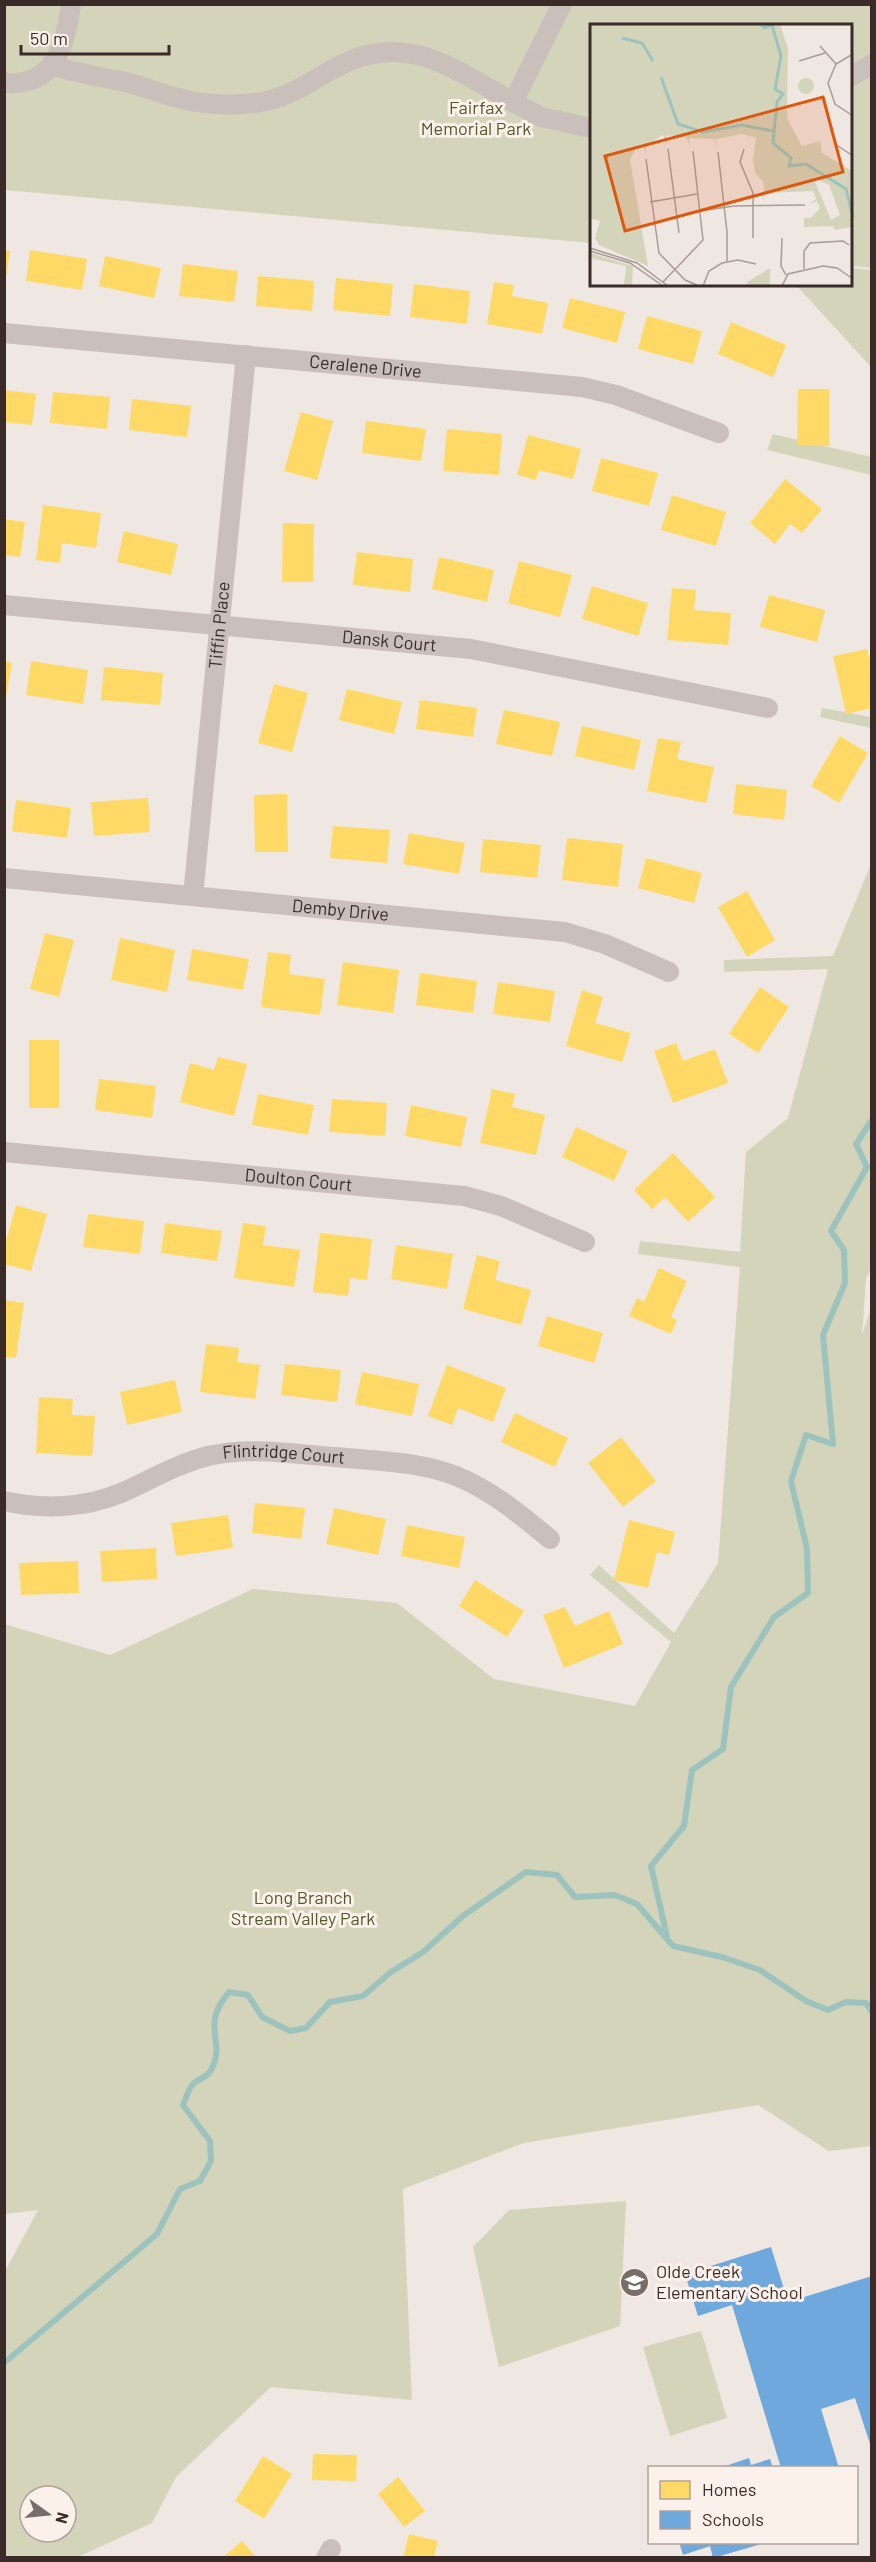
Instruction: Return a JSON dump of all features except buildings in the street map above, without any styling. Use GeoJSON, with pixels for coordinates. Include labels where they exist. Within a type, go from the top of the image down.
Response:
{"type":"FeatureCollection","features":[{"type":"Feature","properties":{"kind":"street"},"geometry":{"type":"LineString","coordinates":[[4,82],[29,81],[46,72],[61,51],[71,4]]}},
{"type":"Feature","properties":{"kind":"street"},"geometry":{"type":"LineString","coordinates":[[513,102],[562,4]]}},
{"type":"Feature","properties":{"kind":"street"},"geometry":{"type":"LineString","coordinates":[[51,65],[80,75],[126,82],[196,102],[257,103],[295,92],[359,55],[380,51],[408,52],[429,58],[463,73],[541,117],[590,128]]}},
{"type":"Feature","properties":{"kind":"street"},"geometry":{"type":"LineString","coordinates":[[852,76],[872,64]]}},
{"type":"Feature","properties":{"kind":"street","name":"Ceralene Drive"},"geometry":{"type":"LineString","coordinates":[[4,333],[582,387],[616,394],[719,433]]}},
{"type":"Feature","properties":{"kind":"street","name":"Tiffin Place"},"geometry":{"type":"LineString","coordinates":[[193,896],[246,355]]}},
{"type":"Feature","properties":{"kind":"street","name":"Dansk Court"},"geometry":{"type":"LineString","coordinates":[[4,605],[471,649],[768,708]]}},
{"type":"Feature","properties":{"kind":"street","name":"Demby Drive"},"geometry":{"type":"LineString","coordinates":[[4,878],[566,932],[605,944],[669,972]]}},
{"type":"Feature","properties":{"kind":"street","name":"Doulton Court"},"geometry":{"type":"LineString","coordinates":[[4,1152],[464,1196],[501,1206],[585,1242]]}},
{"type":"Feature","properties":{"kind":"street","name":"Flintridge Court"},"geometry":{"type":"LineString","coordinates":[[4,1501],[32,1506],[81,1504],[120,1493],[175,1467],[208,1456],[262,1451],[407,1464],[439,1470],[476,1485],[515,1510],[550,1539]]}},
{"type":"Feature","properties":{"kind":"green space","name":"Fairfax Memorial Park"},"geometry":{"type":"Polygon","coordinates":[[[4,5],[871,5],[871,268],[852,266],[852,24],[590,24],[590,243],[5,190],[4,5]]]}},
{"type":"Feature","properties":{"kind":"green space"},"geometry":{"type":"Polygon","coordinates":[[[852,268],[871,270],[871,367],[797,286],[852,286],[852,268]]]}},
{"type":"Feature","properties":{"kind":"green space"},"geometry":{"type":"Polygon","coordinates":[[[773,434],[871,457],[871,475],[767,450],[773,434]]]}},
{"type":"Feature","properties":{"kind":"green space"},"geometry":{"type":"Polygon","coordinates":[[[822,708],[871,717],[871,728],[820,717],[822,708]]]}},
{"type":"Feature","properties":{"kind":"green space","name":"Long Branch Stream Valley Park"},"geometry":{"type":"Polygon","coordinates":[[[871,864],[872,1267],[866,1279],[862,1335],[871,1308],[871,2146],[829,2151],[758,2105],[524,2143],[403,2189],[412,2400],[271,2387],[176,2477],[152,2523],[78,2557],[5,2557],[5,2271],[38,2210],[5,2214],[4,1624],[110,1655],[253,1589],[397,1603],[494,1679],[635,1706],[671,1642],[590,1575],[599,1565],[674,1633],[718,1563],[740,1267],[638,1254],[640,1241],[740,1252],[746,1152],[788,1118],[828,969],[724,972],[724,960],[833,956],[871,864]]]}},
{"type":"Feature","properties":{"kind":"green space"},"geometry":{"type":"Polygon","coordinates":[[[626,2201],[620,2326],[499,2367],[473,2247],[509,2210],[626,2201]]]}},
{"type":"Feature","properties":{"kind":"green space"},"geometry":{"type":"Polygon","coordinates":[[[701,2331],[727,2418],[670,2436],[643,2347],[701,2331]]]}},
{"type":"Feature","properties":{"kind":"waterway"},"geometry":{"type":"LineString","coordinates":[[667,1937],[651,1866],[684,1826],[692,1770],[723,1749],[731,1687],[774,1617],[808,1593],[807,1549],[791,1481],[806,1435],[833,1444],[823,1335],[845,1283],[844,1250],[831,1231],[867,1167],[856,1144],[872,1120]]}},
{"type":"Feature","properties":{"kind":"waterway"},"geometry":{"type":"LineString","coordinates":[[4,2363],[157,2234],[180,2189],[200,2181],[211,2161],[210,2141],[183,2105],[191,2086],[211,2070],[216,2050],[214,2024],[216,2015],[220,2004],[229,1992],[248,1995],[262,2017],[290,2031],[306,2028],[330,2002],[363,1996],[391,1972],[423,1952],[463,1916],[526,1872],[557,1875],[575,1897],[615,1895],[637,1904],[673,1946],[722,1957],[760,1970],[806,2001],[828,2010],[846,2002],[866,2003],[872,2012]]}},
{"type":"Feature","properties":{"kind":"place","name":"Olde Creek Elementary School"},"geometry":{"type":"Point","coordinates":[635,2282]}}]}
